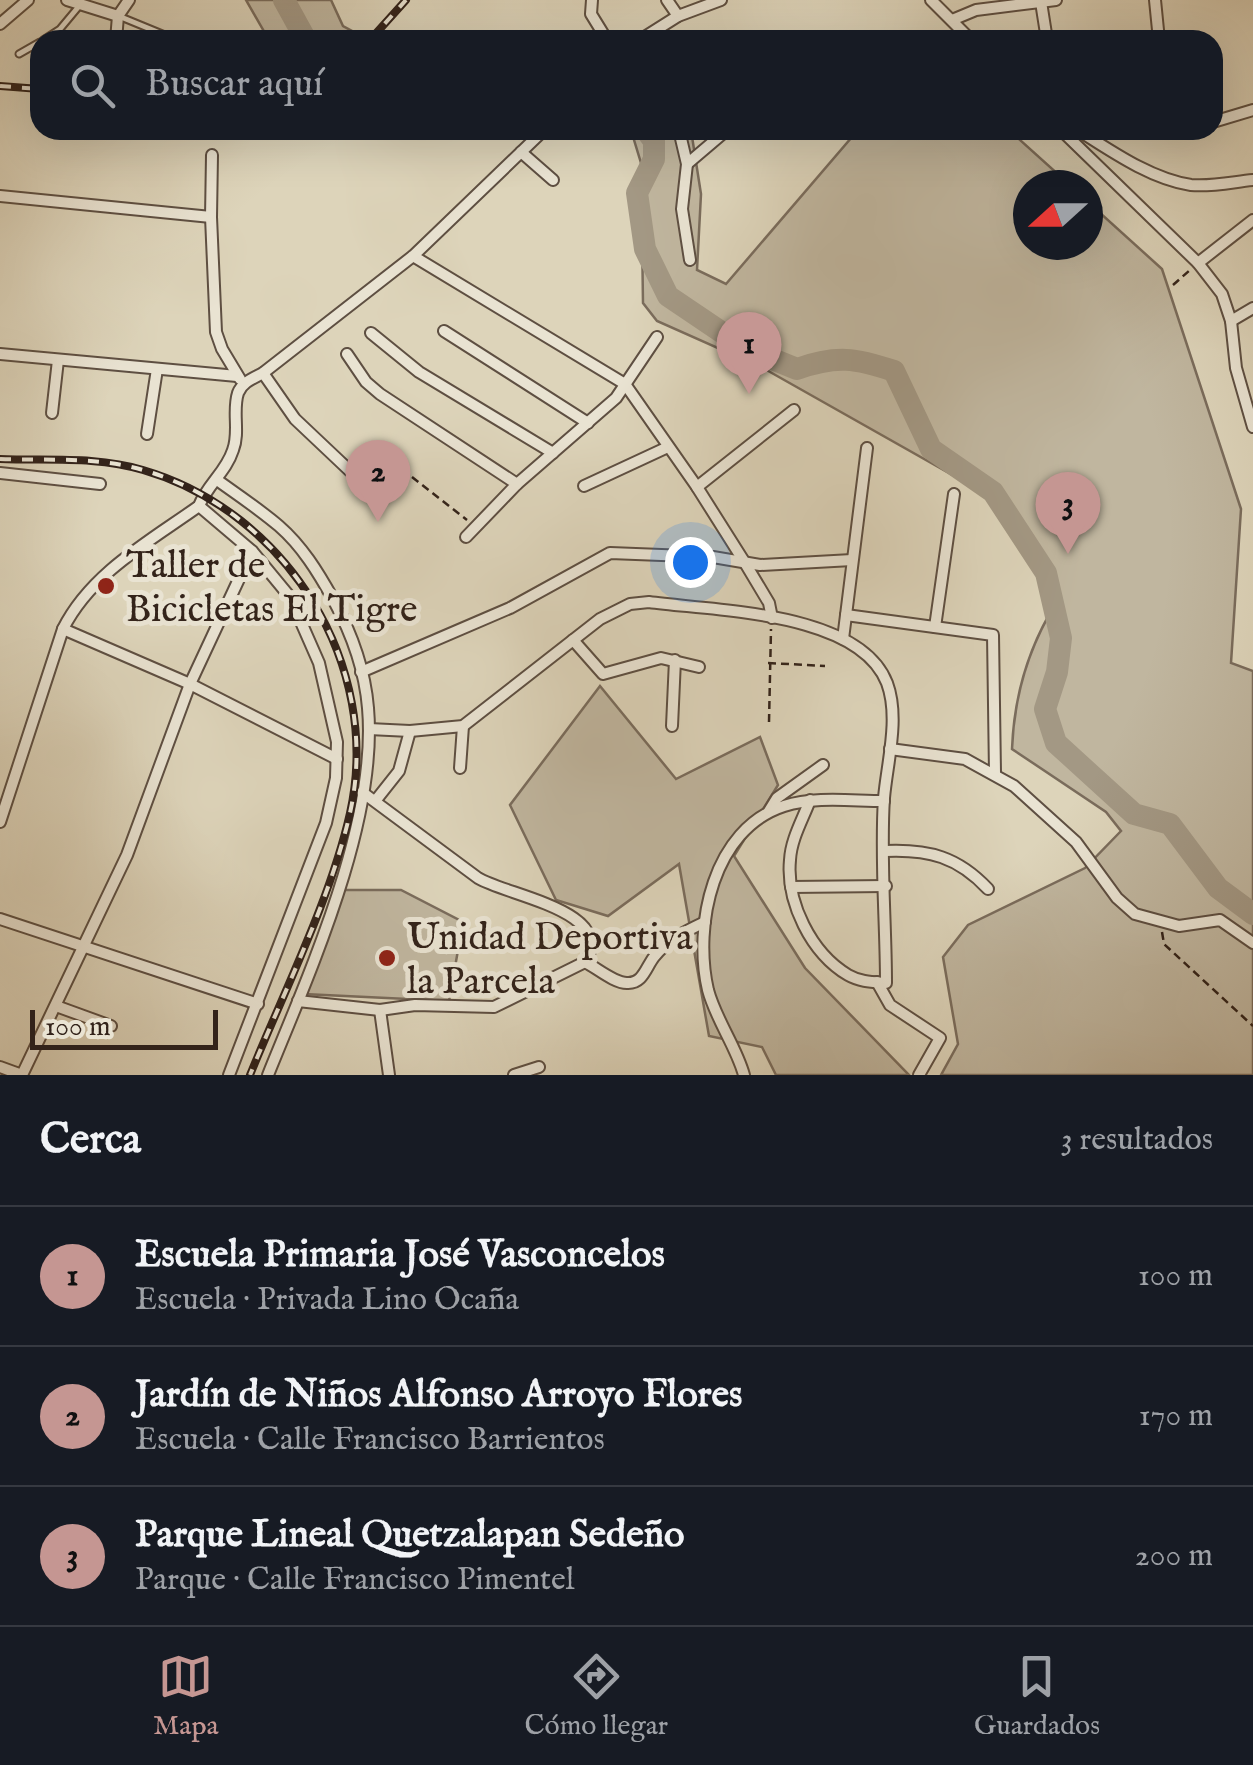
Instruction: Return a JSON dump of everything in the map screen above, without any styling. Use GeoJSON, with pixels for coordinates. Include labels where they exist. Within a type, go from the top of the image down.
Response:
{"type":"FeatureCollection","features":[{"type":"Feature","properties":{"kind":"street"},"geometry":{"type":"LineString","coordinates":[[0,24],[28,0]]}},
{"type":"Feature","properties":{"kind":"street"},"geometry":{"type":"LineString","coordinates":[[117,30],[118,16],[129,0]]}},
{"type":"Feature","properties":{"kind":"street"},"geometry":{"type":"LineString","coordinates":[[592,0],[591,14],[601,30]]}},
{"type":"Feature","properties":{"kind":"street"},"geometry":{"type":"LineString","coordinates":[[667,0],[678,16]]}},
{"type":"Feature","properties":{"kind":"street"},"geometry":{"type":"LineString","coordinates":[[656,30],[678,16],[721,0]]}},
{"type":"Feature","properties":{"kind":"street"},"geometry":{"type":"LineString","coordinates":[[931,0],[962,30]]}},
{"type":"Feature","properties":{"kind":"street"},"geometry":{"type":"LineString","coordinates":[[952,20],[976,10],[1056,0]]}},
{"type":"Feature","properties":{"kind":"street"},"geometry":{"type":"LineString","coordinates":[[1155,0],[1159,30]]}},
{"type":"Feature","properties":{"kind":"street"},"geometry":{"type":"LineString","coordinates":[[73,2],[118,16]]}},
{"type":"Feature","properties":{"kind":"street"},"geometry":{"type":"LineString","coordinates":[[1041,2],[1046,30]]}},
{"type":"Feature","properties":{"kind":"street"},"geometry":{"type":"LineString","coordinates":[[1223,119],[1252,109]]}},
{"type":"Feature","properties":{"kind":"street"},"geometry":{"type":"LineString","coordinates":[[0,354],[240,380],[263,373],[413,256],[534,140]]}},
{"type":"Feature","properties":{"kind":"street"},"geometry":{"type":"LineString","coordinates":[[681,140],[687,164],[682,209],[690,260]]}},
{"type":"Feature","properties":{"kind":"street"},"geometry":{"type":"LineString","coordinates":[[687,164],[715,140]]}},
{"type":"Feature","properties":{"kind":"street"},"geometry":{"type":"LineString","coordinates":[[1071,140],[1198,263],[1222,294],[1231,321],[1232,347],[1248,392],[1253,427]]}},
{"type":"Feature","properties":{"kind":"street"},"geometry":{"type":"LineString","coordinates":[[1094,140],[1121,157],[1174,180],[1210,185],[1253,180]]}},
{"type":"Feature","properties":{"kind":"street"},"geometry":{"type":"LineString","coordinates":[[521,152],[553,180]]}},
{"type":"Feature","properties":{"kind":"street"},"geometry":{"type":"LineString","coordinates":[[0,822],[63,628],[74,607],[96,582],[199,506],[235,446],[240,380],[216,332],[210,217],[212,154]]}},
{"type":"Feature","properties":{"kind":"street"},"geometry":{"type":"LineString","coordinates":[[0,196],[210,217]]}},
{"type":"Feature","properties":{"kind":"street"},"geometry":{"type":"LineString","coordinates":[[1198,263],[1253,220]]}},
{"type":"Feature","properties":{"kind":"street"},"geometry":{"type":"LineString","coordinates":[[413,256],[625,384],[745,563],[769,604],[772,618]]}},
{"type":"Feature","properties":{"kind":"street"},"geometry":{"type":"LineString","coordinates":[[1231,321],[1253,308]]}},
{"type":"Feature","properties":{"kind":"street"},"geometry":{"type":"LineString","coordinates":[[444,331],[588,423]]}},
{"type":"Feature","properties":{"kind":"street"},"geometry":{"type":"LineString","coordinates":[[371,333],[419,372],[553,453]]}},
{"type":"Feature","properties":{"kind":"street"},"geometry":{"type":"LineString","coordinates":[[466,536],[517,484],[616,398],[657,337]]}},
{"type":"Feature","properties":{"kind":"street"},"geometry":{"type":"LineString","coordinates":[[347,354],[366,382],[380,394],[517,484]]}},
{"type":"Feature","properties":{"kind":"street"},"geometry":{"type":"LineString","coordinates":[[52,413],[58,360]]}},
{"type":"Feature","properties":{"kind":"street"},"geometry":{"type":"LineString","coordinates":[[147,434],[157,369]]}},
{"type":"Feature","properties":{"kind":"street"},"geometry":{"type":"LineString","coordinates":[[263,373],[295,419],[350,470]]}},
{"type":"Feature","properties":{"kind":"street"},"geometry":{"type":"LineString","coordinates":[[697,487],[794,410]]}},
{"type":"Feature","properties":{"kind":"street"},"geometry":{"type":"LineString","coordinates":[[584,486],[668,447]]}},
{"type":"Feature","properties":{"kind":"street"},"geometry":{"type":"LineString","coordinates":[[843,639],[866,448]]}},
{"type":"Feature","properties":{"kind":"street"},"geometry":{"type":"LineString","coordinates":[[0,473],[100,484]]}},
{"type":"Feature","properties":{"kind":"street"},"geometry":{"type":"LineString","coordinates":[[217,480],[280,527],[303,551],[340,612],[361,672],[368,729],[362,792],[338,890],[268,1075]]}},
{"type":"Feature","properties":{"kind":"street"},"geometry":{"type":"LineString","coordinates":[[934,627],[954,494]]}},
{"type":"Feature","properties":{"kind":"street"},"geometry":{"type":"LineString","coordinates":[[199,506],[252,550],[290,597],[304,624],[331,704],[337,760],[326,823],[228,1075]]}},
{"type":"Feature","properties":{"kind":"street"},"geometry":{"type":"LineString","coordinates":[[0,1066],[22,1075],[85,948],[127,855],[190,684],[252,550]]}},
{"type":"Feature","properties":{"kind":"street"},"geometry":{"type":"LineString","coordinates":[[361,672],[510,608],[610,554],[712,557],[745,563],[852,560]]}},
{"type":"Feature","properties":{"kind":"street"},"geometry":{"type":"LineString","coordinates":[[368,729],[463,726],[600,619],[630,604],[649,602],[772,618],[843,639],[870,659],[888,685],[891,702],[884,801],[886,983],[851,976],[833,964],[804,926],[790,887],[790,856],[810,800]]}},
{"type":"Feature","properties":{"kind":"street"},"geometry":{"type":"LineString","coordinates":[[846,614],[993,635],[995,773]]}},
{"type":"Feature","properties":{"kind":"street"},"geometry":{"type":"LineString","coordinates":[[63,628],[190,684],[337,760]]}},
{"type":"Feature","properties":{"kind":"street"},"geometry":{"type":"LineString","coordinates":[[574,640],[603,674],[653,659],[699,667]]}},
{"type":"Feature","properties":{"kind":"street"},"geometry":{"type":"LineString","coordinates":[[672,726],[675,660]]}},
{"type":"Feature","properties":{"kind":"street"},"geometry":{"type":"LineString","coordinates":[[460,768],[463,726]]}},
{"type":"Feature","properties":{"kind":"street"},"geometry":{"type":"LineString","coordinates":[[376,800],[398,771],[410,730]]}},
{"type":"Feature","properties":{"kind":"street"},"geometry":{"type":"LineString","coordinates":[[890,749],[964,758],[1028,795],[1076,842],[1125,908],[1161,924],[1228,922],[1253,943]]}},
{"type":"Feature","properties":{"kind":"street"},"geometry":{"type":"LineString","coordinates":[[769,812],[777,798],[823,765]]}},
{"type":"Feature","properties":{"kind":"street"},"geometry":{"type":"LineString","coordinates":[[298,1001],[380,1010],[415,1005],[494,1008],[586,962],[592,951],[593,940],[584,924],[520,893],[490,886],[362,792]]}},
{"type":"Feature","properties":{"kind":"street"},"geometry":{"type":"LineString","coordinates":[[744,1075],[708,987],[706,922],[720,866],[739,834],[769,812],[810,800],[884,801]]}},
{"type":"Feature","properties":{"kind":"street"},"geometry":{"type":"LineString","coordinates":[[886,851],[931,852],[953,859],[988,889]]}},
{"type":"Feature","properties":{"kind":"street"},"geometry":{"type":"LineString","coordinates":[[790,887],[886,886]]}},
{"type":"Feature","properties":{"kind":"street"},"geometry":{"type":"LineString","coordinates":[[0,919],[258,1004]]}},
{"type":"Feature","properties":{"kind":"street"},"geometry":{"type":"LineString","coordinates":[[586,962],[624,983],[634,983],[657,952],[706,922]]}},
{"type":"Feature","properties":{"kind":"street"},"geometry":{"type":"LineString","coordinates":[[877,982],[890,1005],[940,1038],[919,1075]]}},
{"type":"Feature","properties":{"kind":"street"},"geometry":{"type":"LineString","coordinates":[[56,1006],[110,1026]]}},
{"type":"Feature","properties":{"kind":"street"},"geometry":{"type":"LineString","coordinates":[[380,1010],[388,1075]]}},
{"type":"Feature","properties":{"kind":"street"},"geometry":{"type":"LineString","coordinates":[[514,1075],[539,1067]]}},
{"type":"Feature","properties":{"kind":"lane"},"geometry":{"type":"LineString","coordinates":[[58,30],[73,2]]}},
{"type":"Feature","properties":{"kind":"lane"},"geometry":{"type":"LineString","coordinates":[[118,16],[152,30]]}},
{"type":"Feature","properties":{"kind":"lane"},"geometry":{"type":"LineString","coordinates":[[19,54],[30,48]]}},
{"type":"Feature","properties":{"kind":"path"},"geometry":{"type":"LineString","coordinates":[[1172,286],[1198,263]]}},
{"type":"Feature","properties":{"kind":"path"},"geometry":{"type":"LineString","coordinates":[[412,477],[476,526]]}},
{"type":"Feature","properties":{"kind":"path"},"geometry":{"type":"LineString","coordinates":[[769,722],[772,618]]}},
{"type":"Feature","properties":{"kind":"path"},"geometry":{"type":"LineString","coordinates":[[768,663],[825,666]]}},
{"type":"Feature","properties":{"kind":"path"},"geometry":{"type":"LineString","coordinates":[[1161,924],[1164,944],[1253,1026]]}},
{"type":"Feature","properties":{"kind":"shaded area"},"geometry":{"type":"Polygon","coordinates":[[[246,0],[331,0],[343,26],[350,30],[263,30],[246,0]]]}},
{"type":"Feature","properties":{"kind":"shaded area"},"geometry":{"type":"Polygon","coordinates":[[[634,140],[693,140],[701,194],[697,270],[726,284],[849,140],[1020,140],[1053,170],[1013,170],[1013,260],[1103,260],[1103,216],[1162,269],[1241,509],[1231,663],[1253,671],[1253,1075],[941,1075],[958,1044],[943,957],[968,925],[1085,868],[1121,831],[1106,812],[1012,749],[1024,673],[1056,603],[1051,583],[1025,540],[986,494],[763,368],[657,321],[643,303],[641,163],[634,140]]]}},
{"type":"Feature","properties":{"kind":"shaded area"},"geometry":{"type":"Polygon","coordinates":[[[600,686],[676,779],[760,737],[778,785],[734,856],[805,968],[909,1075],[776,1075],[762,1047],[709,1036],[679,864],[608,916],[556,900],[510,805],[600,686]]]}},
{"type":"Feature","properties":{"kind":"shaded area","name":"Unidad Deportiva la Parcela"},"geometry":{"type":"Polygon","coordinates":[[[341,890],[401,890],[463,922],[449,1001],[304,994],[341,890]]]}},
{"type":"Feature","properties":{"kind":"waterway"},"geometry":{"type":"LineString","coordinates":[[284,0],[300,30]]}},
{"type":"Feature","properties":{"kind":"waterway"},"geometry":{"type":"LineString","coordinates":[[653,140],[654,159],[637,193],[645,249],[668,296],[745,348],[797,369],[846,360],[894,371],[931,449],[993,492],[1046,573],[1061,638],[1057,672],[1045,709],[1056,743],[1134,814],[1170,824],[1218,888],[1253,914]]}},
{"type":"Feature","properties":{"kind":"railway"},"geometry":{"type":"LineString","coordinates":[[379,30],[406,0]]}},
{"type":"Feature","properties":{"kind":"railway"},"geometry":{"type":"LineString","coordinates":[[0,86],[30,88]]}},
{"type":"Feature","properties":{"kind":"railway"},"geometry":{"type":"LineString","coordinates":[[0,459],[108,463],[143,470],[195,491],[241,520],[280,558],[313,602],[337,651],[352,703],[356,757],[350,813],[319,912],[250,1075]]}},
{"type":"Feature","properties":{"kind":"place","name":"Escuela Primaria José Vasconcelos"},"geometry":{"type":"Point","coordinates":[749,394]}},
{"type":"Feature","properties":{"kind":"place","name":"Jardín de Niños Alfonso Arroyo Flores"},"geometry":{"type":"Point","coordinates":[378,522]}},
{"type":"Feature","properties":{"kind":"place","name":"Parque Lineal Quetzalapan Sedeño"},"geometry":{"type":"Point","coordinates":[1068,554]}},
{"type":"Feature","properties":{"kind":"place","name":"Taller de Bicicletas El Tigre"},"geometry":{"type":"Point","coordinates":[106,586]}},
{"type":"Feature","properties":{"kind":"place","name":"Unidad Deportiva la Parcela"},"geometry":{"type":"Point","coordinates":[387,958]}}]}
